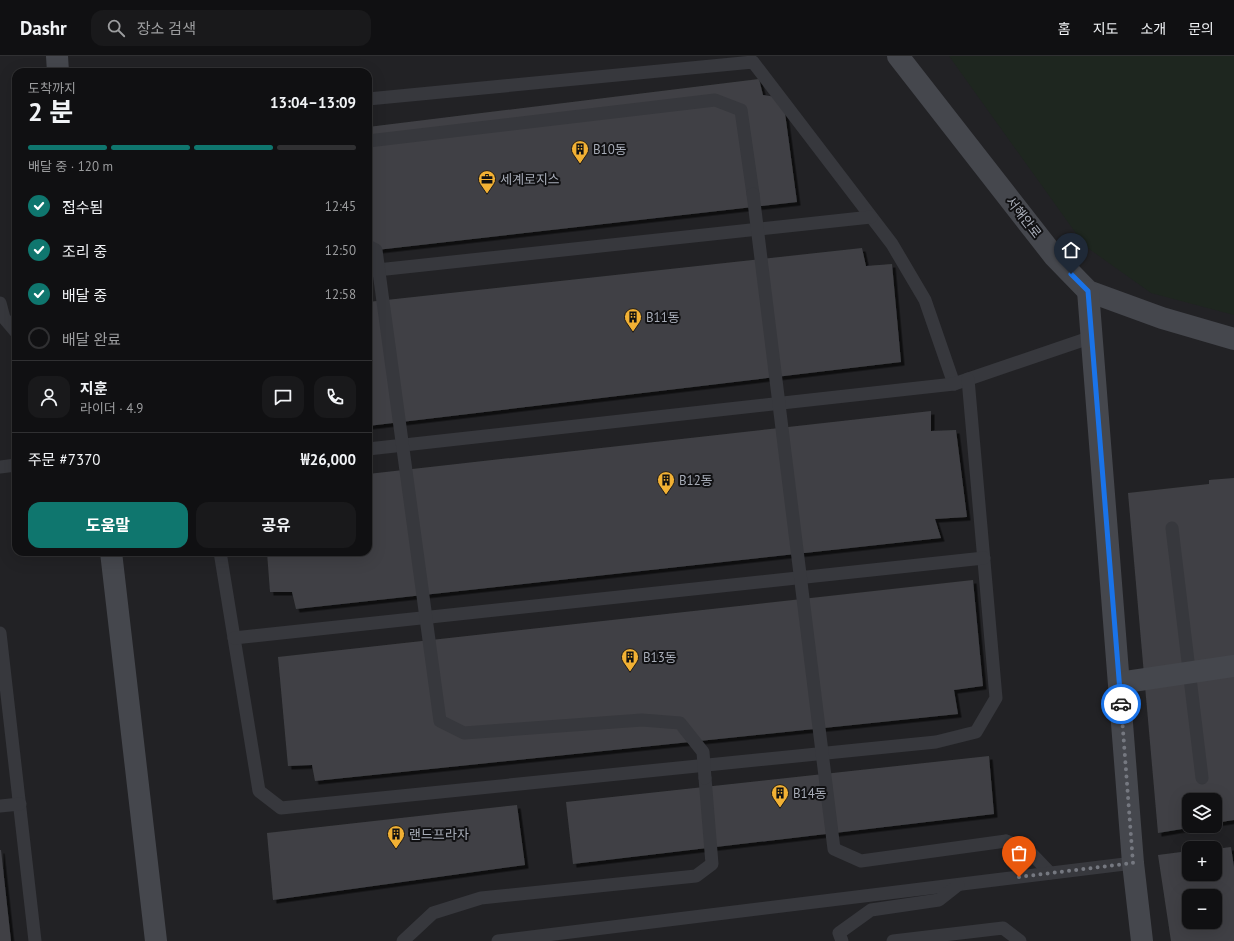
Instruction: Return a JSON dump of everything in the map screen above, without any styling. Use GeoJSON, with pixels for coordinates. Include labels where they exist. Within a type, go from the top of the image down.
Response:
{"type":"FeatureCollection","features":[{"type":"Feature","properties":{"kind":"street"},"geometry":{"type":"LineString","coordinates":[[57,56],[58,68]]}},
{"type":"Feature","properties":{"kind":"street","name":"서해안로"},"geometry":{"type":"LineString","coordinates":[[898,56],[1054,256],[1088,291],[1162,318],[1234,338]]}},
{"type":"Feature","properties":{"kind":"street"},"geometry":{"type":"LineString","coordinates":[[1088,291],[1133,863],[1142,941]]}},
{"type":"Feature","properties":{"kind":"street"},"geometry":{"type":"LineString","coordinates":[[111,556],[156,941]]}},
{"type":"Feature","properties":{"kind":"street"},"geometry":{"type":"LineString","coordinates":[[1119,683],[1234,666]]}},
{"type":"Feature","properties":{"kind":"lane"},"geometry":{"type":"LineString","coordinates":[[372,99],[753,62],[892,244],[925,300],[954,384]]}},
{"type":"Feature","properties":{"kind":"lane"},"geometry":{"type":"LineString","coordinates":[[372,142],[715,100],[741,110],[756,218],[834,849],[862,861],[1006,841],[1028,850],[1050,873]]}},
{"type":"Feature","properties":{"kind":"lane"},"geometry":{"type":"LineString","coordinates":[[372,271],[871,217]]}},
{"type":"Feature","properties":{"kind":"lane"},"geometry":{"type":"LineString","coordinates":[[372,248],[376,250],[440,721],[464,733],[642,720],[680,723],[703,752],[712,864],[696,876],[482,898],[433,913],[403,941]]}},
{"type":"Feature","properties":{"kind":"lane"},"geometry":{"type":"LineString","coordinates":[[0,303],[4,318],[12,327]]}},
{"type":"Feature","properties":{"kind":"lane"},"geometry":{"type":"LineString","coordinates":[[372,449],[954,384],[1092,337]]}},
{"type":"Feature","properties":{"kind":"lane"},"geometry":{"type":"LineString","coordinates":[[221,556],[259,791],[281,808],[936,742],[976,732],[996,698],[968,379]]}},
{"type":"Feature","properties":{"kind":"lane"},"geometry":{"type":"LineString","coordinates":[[0,467],[12,466]]}},
{"type":"Feature","properties":{"kind":"lane"},"geometry":{"type":"LineString","coordinates":[[1172,528],[1202,778]]}},
{"type":"Feature","properties":{"kind":"lane"},"geometry":{"type":"LineString","coordinates":[[234,638],[984,558]]}},
{"type":"Feature","properties":{"kind":"lane"},"geometry":{"type":"LineString","coordinates":[[0,636],[35,941]]}},
{"type":"Feature","properties":{"kind":"lane"},"geometry":{"type":"LineString","coordinates":[[0,806],[20,804]]}},
{"type":"Feature","properties":{"kind":"lane"},"geometry":{"type":"LineString","coordinates":[[498,941],[1133,863]]}},
{"type":"Feature","properties":{"kind":"lane"},"geometry":{"type":"LineString","coordinates":[[842,941],[839,933],[871,910],[939,900],[958,884]]}},
{"type":"Feature","properties":{"kind":"lane"},"geometry":{"type":"LineString","coordinates":[[893,941],[1003,928],[1020,941]]}},
{"type":"Feature","properties":{"kind":"shaded area"},"geometry":{"type":"Polygon","coordinates":[[[0,56],[1053,56],[1234,214],[1234,941],[0,941],[0,56]]]}},
{"type":"Feature","properties":{"kind":"shaded area"},"geometry":{"type":"Polygon","coordinates":[[[949,56],[1234,56],[1234,315],[1151,293],[1085,246],[949,56]]]}},
{"type":"Feature","properties":{"kind":"building","name":"B10동"},"geometry":{"type":"Polygon","coordinates":[[[759,79],[763,95],[783,98],[797,202],[372,251],[372,127],[759,79]]]}},
{"type":"Feature","properties":{"kind":"building","name":"B11동"},"geometry":{"type":"Polygon","coordinates":[[[862,248],[866,266],[892,264],[901,362],[372,426],[372,302],[862,248]]]}},
{"type":"Feature","properties":{"kind":"building","name":"B12동"},"geometry":{"type":"Polygon","coordinates":[[[931,411],[931,431],[956,430],[967,517],[935,519],[941,538],[296,609],[292,592],[270,592],[267,556],[372,556],[372,474],[931,411]]]}},
{"type":"Feature","properties":{"kind":"building"},"geometry":{"type":"Polygon","coordinates":[[[1234,478],[1234,820],[1222,822],[1222,793],[1182,793],[1182,829],[1158,833],[1128,493],[1209,484],[1209,480],[1234,478]]]}},
{"type":"Feature","properties":{"kind":"building","name":"B13동"},"geometry":{"type":"Polygon","coordinates":[[[973,580],[983,686],[954,690],[958,714],[315,781],[312,765],[288,766],[278,657],[973,580]]]}},
{"type":"Feature","properties":{"kind":"building","name":"B14동"},"geometry":{"type":"Polygon","coordinates":[[[989,756],[994,814],[573,864],[566,802],[989,756]]]}},
{"type":"Feature","properties":{"kind":"building","name":"랜드프라자"},"geometry":{"type":"Polygon","coordinates":[[[517,805],[525,865],[273,900],[267,833],[517,805]]]}},
{"type":"Feature","properties":{"kind":"building"},"geometry":{"type":"Polygon","coordinates":[[[1231,847],[1234,867],[1234,941],[1171,941],[1158,855],[1182,852],[1182,881],[1222,881],[1222,848],[1231,847]]]}},
{"type":"Feature","properties":{"kind":"building"},"geometry":{"type":"Polygon","coordinates":[[[1,850],[11,941],[0,941],[1,850]]]}},
{"type":"Feature","properties":{"kind":"way so far"},"geometry":{"type":"LineString","coordinates":[[1019,877],[1133,863],[1121,704]]}},
{"type":"Feature","properties":{"kind":"place","name":"B10동"},"geometry":{"type":"Point","coordinates":[580,164]}},
{"type":"Feature","properties":{"kind":"place","name":"세계로지스"},"geometry":{"type":"Point","coordinates":[487,194]}},
{"type":"Feature","properties":{"kind":"place","name":"B11동"},"geometry":{"type":"Point","coordinates":[633,332]}},
{"type":"Feature","properties":{"kind":"place","name":"B12동"},"geometry":{"type":"Point","coordinates":[666,495]}},
{"type":"Feature","properties":{"kind":"place","name":"B13동"},"geometry":{"type":"Point","coordinates":[630,672]}},
{"type":"Feature","properties":{"kind":"place","name":"B14동"},"geometry":{"type":"Point","coordinates":[780,808]}},
{"type":"Feature","properties":{"kind":"place","name":"랜드프라자"},"geometry":{"type":"Point","coordinates":[396,849]}},
{"type":"Feature","properties":{"kind":"route"},"geometry":{"type":"LineString","coordinates":[[1071,274],[1088,291],[1121,704]]}}]}
